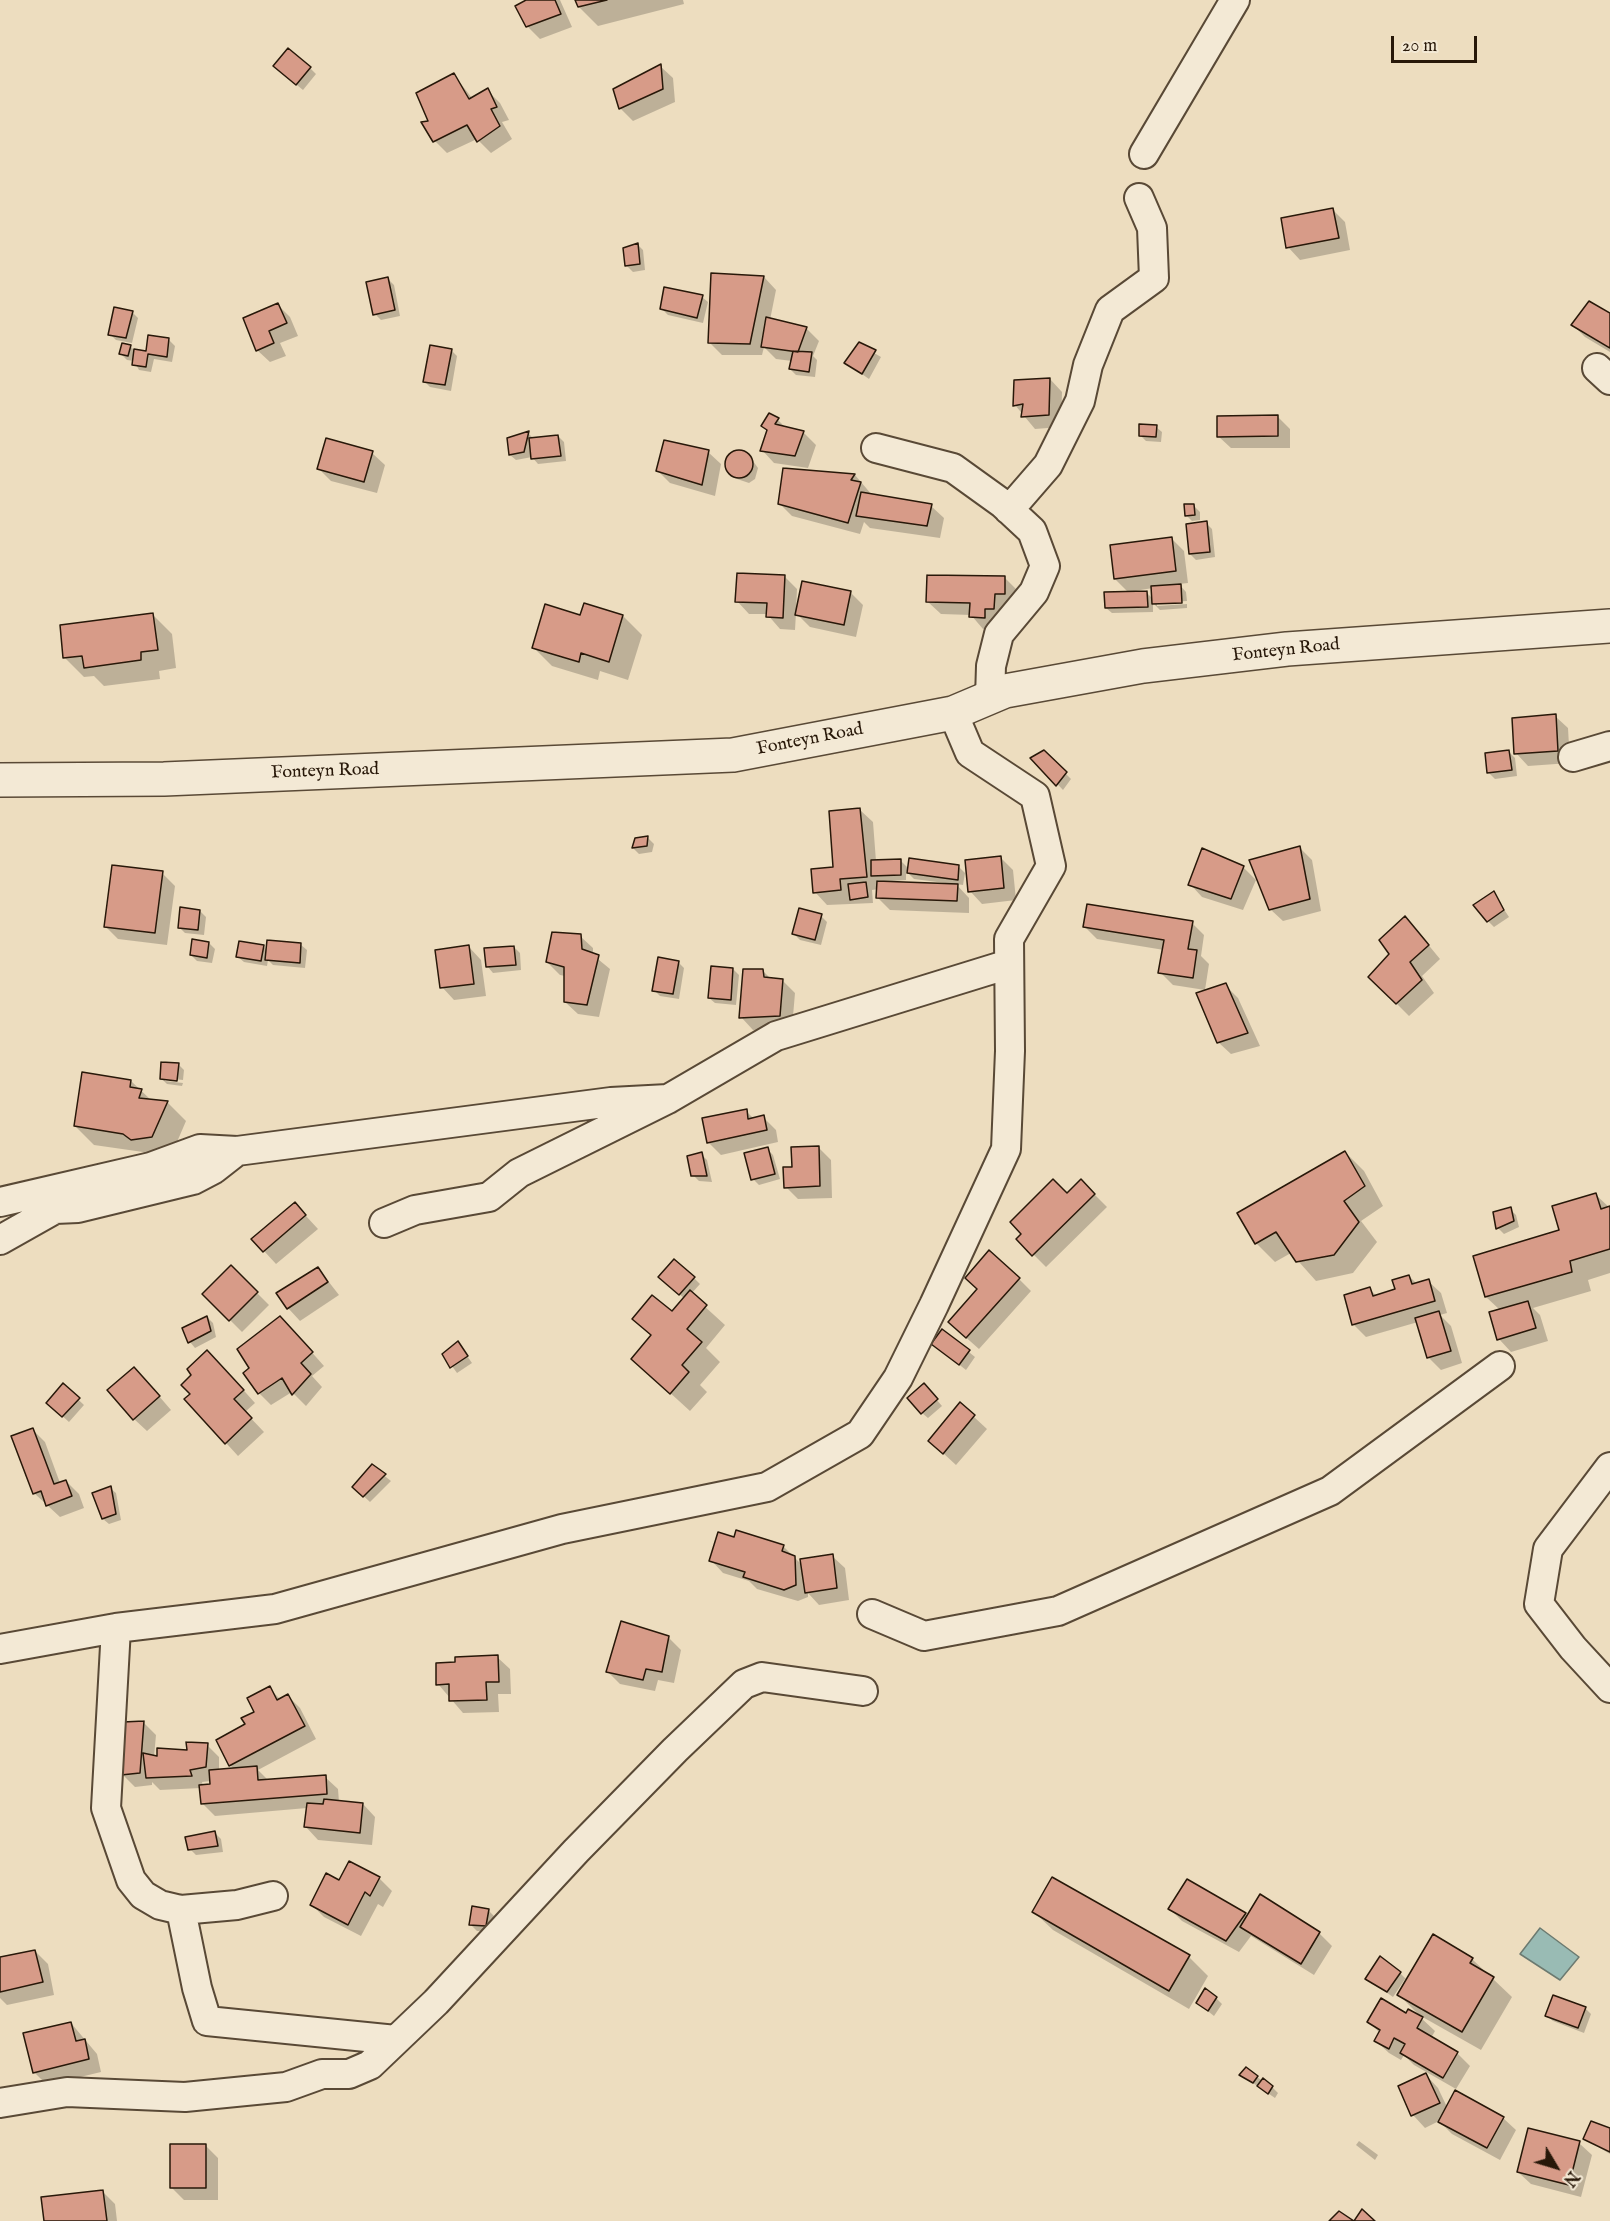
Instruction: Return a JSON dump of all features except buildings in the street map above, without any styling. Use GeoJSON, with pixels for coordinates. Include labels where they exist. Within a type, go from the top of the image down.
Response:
{"type":"FeatureCollection","features":[{"type":"Feature","properties":{"kind":"street"},"geometry":{"type":"LineString","coordinates":[[1144,154],[1235,0]]}},
{"type":"Feature","properties":{"kind":"street"},"geometry":{"type":"LineString","coordinates":[[1009,510],[1048,465],[1080,401],[1088,364],[1110,310],[1154,279],[1152,228],[1139,198]]}},
{"type":"Feature","properties":{"kind":"street"},"geometry":{"type":"LineString","coordinates":[[876,448],[952,468],[1009,510],[1032,531],[1045,566],[1034,592],[999,634],[991,666],[990,698]]}},
{"type":"Feature","properties":{"kind":"street","name":"Fonteyn Road"},"geometry":{"type":"LineString","coordinates":[[0,780],[164,779],[733,755],[953,713],[1005,691],[1143,666],[1287,649],[1610,626]]}},
{"type":"Feature","properties":{"kind":"street"},"geometry":{"type":"LineString","coordinates":[[0,1649],[116,1628],[275,1610],[562,1529],[767,1487],[860,1434],[898,1378],[1006,1149],[1010,1051],[1009,939],[1051,866],[1035,796],[970,753],[953,713]]}},
{"type":"Feature","properties":{"kind":"street"},"geometry":{"type":"LineString","coordinates":[[1573,757],[1610,746]]}},
{"type":"Feature","properties":{"kind":"street"},"geometry":{"type":"LineString","coordinates":[[384,1223],[415,1210],[489,1197],[519,1173],[668,1099],[776,1036],[1009,964]]}},
{"type":"Feature","properties":{"kind":"street"},"geometry":{"type":"LineString","coordinates":[[0,1202],[151,1167],[200,1149],[237,1151],[611,1102],[668,1099]]}},
{"type":"Feature","properties":{"kind":"street"},"geometry":{"type":"LineString","coordinates":[[0,1240],[55,1209],[78,1208],[193,1180],[237,1151]]}},
{"type":"Feature","properties":{"kind":"street"},"geometry":{"type":"LineString","coordinates":[[872,1614],[924,1636],[1058,1611],[1330,1491],[1500,1366]]}},
{"type":"Feature","properties":{"kind":"street"},"geometry":{"type":"LineString","coordinates":[[1610,1467],[1548,1549],[1539,1604],[1573,1648],[1610,1688]]}},
{"type":"Feature","properties":{"kind":"street"},"geometry":{"type":"LineString","coordinates":[[116,1628],[106,1808],[131,1880],[143,1894],[160,1905],[181,1910],[237,1905],[273,1896]]}},
{"type":"Feature","properties":{"kind":"street"},"geometry":{"type":"LineString","coordinates":[[0,2103],[67,2092],[185,2097],[286,2087],[322,2074],[349,2074],[370,2065],[436,2002],[576,1851],[744,1684],[762,1677],[862,1691]]}},
{"type":"Feature","properties":{"kind":"street"},"geometry":{"type":"LineString","coordinates":[[181,1910],[197,1988],[207,2021],[396,2040]]}},
{"type":"Feature","properties":{"kind":"water"},"geometry":{"type":"Polygon","coordinates":[[[1540,1928],[1579,1957],[1560,1980],[1520,1954],[1540,1928]]]}}]}
